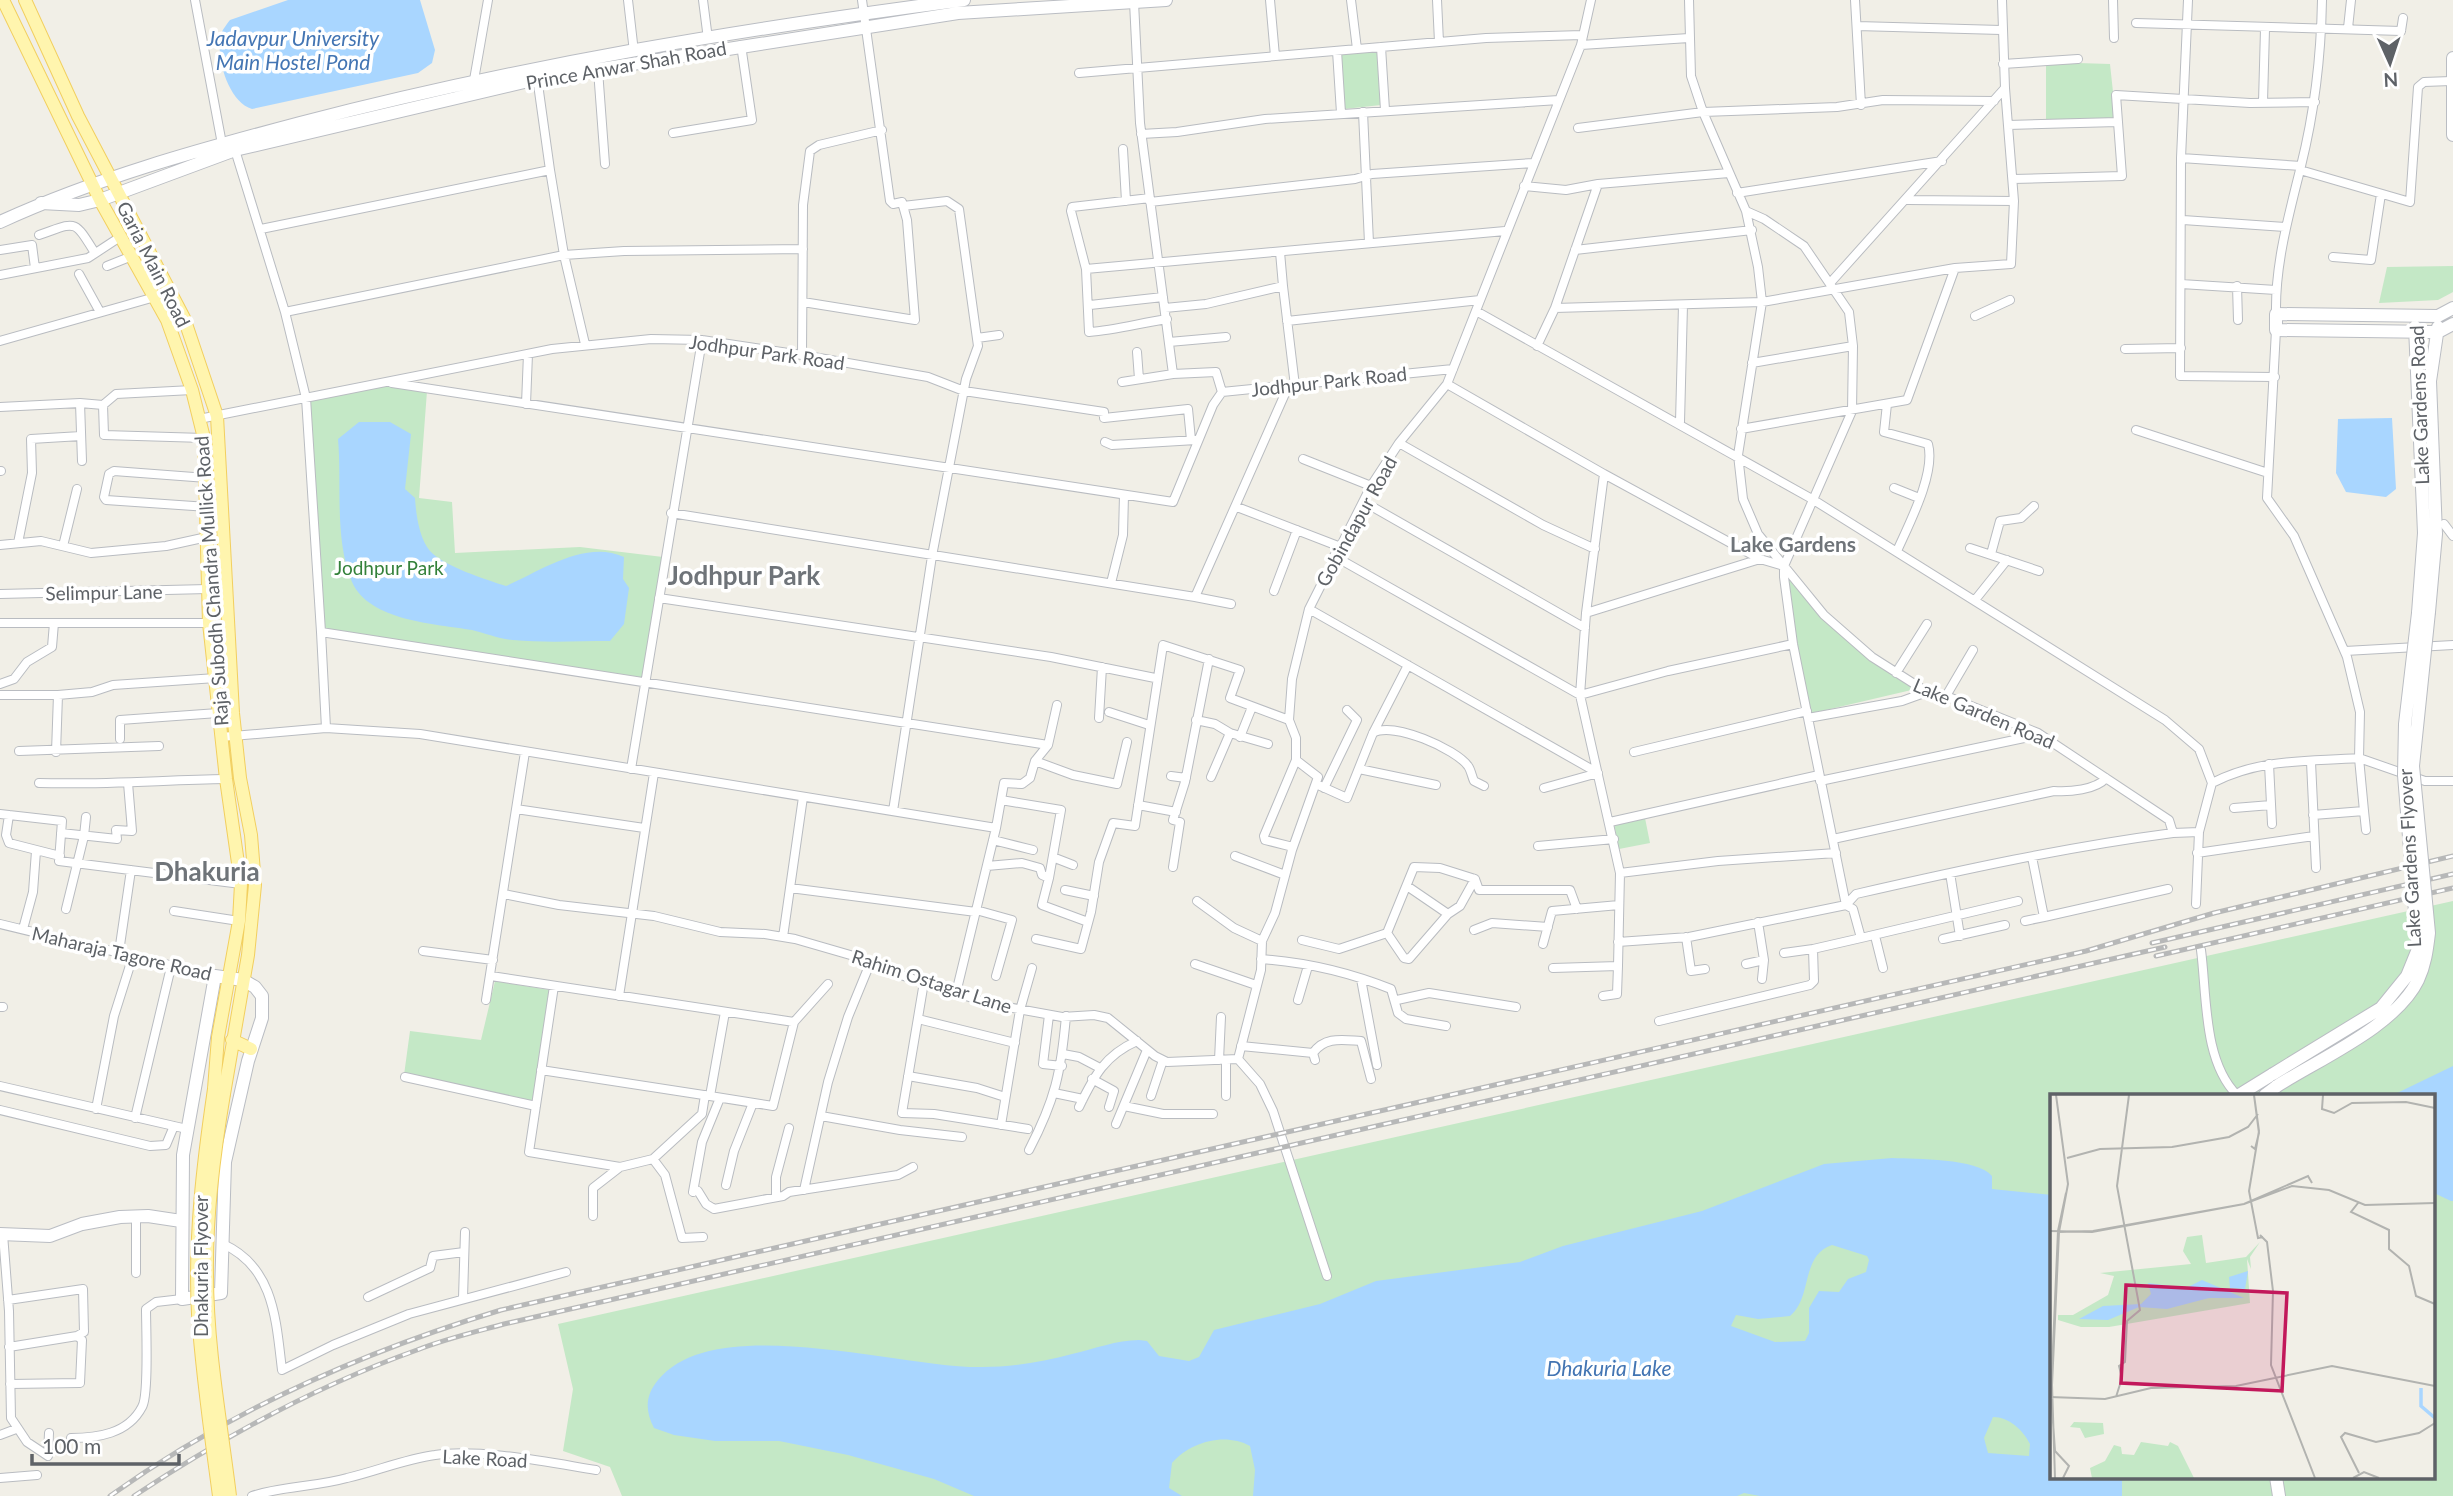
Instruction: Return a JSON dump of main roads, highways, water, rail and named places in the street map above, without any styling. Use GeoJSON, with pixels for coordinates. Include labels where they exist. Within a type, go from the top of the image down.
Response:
{"type":"FeatureCollection","features":[{"type":"Feature","properties":{"kind":"main road","name":"Raja Subodh Chandra Mullick Road"},"geometry":{"type":"LineString","coordinates":[[2,0],[100,200],[155,297],[177,342],[204,438],[208,507],[209,623],[220,737],[241,884],[239,921],[222,977],[212,1036]]}},
{"type":"Feature","properties":{"kind":"main road"},"geometry":{"type":"LineString","coordinates":[[25,0],[117,194]]}},
{"type":"Feature","properties":{"kind":"main road","name":"Prince Anwar Shah Road"},"geometry":{"type":"LineString","coordinates":[[0,222],[92,184],[222,144],[474,80],[598,70],[741,45],[964,0]]}},
{"type":"Feature","properties":{"kind":"main road","name":"Prince Anwar Shah Road"},"geometry":{"type":"LineString","coordinates":[[41,203],[79,205],[100,200],[235,149],[634,52],[708,39],[866,19],[998,8],[1166,0]]}},
{"type":"Feature","properties":{"kind":"main road"},"geometry":{"type":"LineString","coordinates":[[2453,58],[2453,135]]}},
{"type":"Feature","properties":{"kind":"main road","name":"Garia Main Road"},"geometry":{"type":"LineString","coordinates":[[117,194],[184,318],[217,416],[223,473],[226,622],[235,734],[255,863],[254,906],[232,1040]]}},
{"type":"Feature","properties":{"kind":"main road","name":"Lake Gardens Road"},"geometry":{"type":"LineString","coordinates":[[2430,534],[2415,317],[2438,316],[2453,308]]}},
{"type":"Feature","properties":{"kind":"main road"},"geometry":{"type":"LineString","coordinates":[[2415,317],[2276,314],[2276,330],[2438,332],[2438,316]]}},
{"type":"Feature","properties":{"kind":"main road","name":"Lake Gardens Road"},"geometry":{"type":"LineString","coordinates":[[2430,534],[2429,404],[2438,332],[2453,324]]}},
{"type":"Feature","properties":{"kind":"main road","name":"Lake Gardens Flyover"},"geometry":{"type":"LineString","coordinates":[[2240,1094],[2275,1080],[2377,1025],[2403,1002],[2417,982],[2426,959],[2429,933],[2413,766],[2430,534]]}},
{"type":"Feature","properties":{"kind":"main road","name":"Maharaja Tagore Road"},"geometry":{"type":"LineString","coordinates":[[222,977],[243,980]]}},
{"type":"Feature","properties":{"kind":"main road"},"geometry":{"type":"LineString","coordinates":[[212,1036],[187,1129],[183,1155],[182,1299],[221,1293],[225,1163],[251,1049],[262,1018],[262,996],[255,987],[243,980]]}},
{"type":"Feature","properties":{"kind":"main road","name":"Dhakuria Flyover"},"geometry":{"type":"LineString","coordinates":[[212,1036],[219,1091],[208,1211],[206,1275],[213,1365],[230,1496]]}},
{"type":"Feature","properties":{"kind":"main road"},"geometry":{"type":"LineString","coordinates":[[232,1040],[251,1049]]}},
{"type":"Feature","properties":{"kind":"main road","name":"Dhakuria Flyover"},"geometry":{"type":"LineString","coordinates":[[219,1496],[203,1371],[197,1270],[200,1182],[232,1040]]}},
{"type":"Feature","properties":{"kind":"main road","name":"Lake Gardens Flyover"},"geometry":{"type":"LineString","coordinates":[[2266,1094],[2275,1080]]}},
{"type":"Feature","properties":{"kind":"main road"},"geometry":{"type":"LineString","coordinates":[[1,1234],[50,1236],[108,1217],[136,1216],[181,1221]]}},
{"type":"Feature","properties":{"kind":"main road"},"geometry":{"type":"LineString","coordinates":[[2268,1478],[2271,1496]]}},
{"type":"Feature","properties":{"kind":"main road"},"geometry":{"type":"LineString","coordinates":[[2276,1478],[2279,1496]]}},
{"type":"Feature","properties":{"kind":"water","name":"Jadavpur University Main Hostel Pond"},"geometry":{"type":"Polygon","coordinates":[[[288,0],[420,0],[435,50],[432,63],[418,73],[252,109],[237,98],[226,78],[220,55],[222,33],[230,20],[288,0]]]}},
{"type":"Feature","properties":{"kind":"water"},"geometry":{"type":"Polygon","coordinates":[[[2392,418],[2396,489],[2386,497],[2346,492],[2336,473],[2338,419],[2392,418]]]}},
{"type":"Feature","properties":{"kind":"water"},"geometry":{"type":"Polygon","coordinates":[[[359,422],[390,422],[411,434],[405,489],[415,498],[421,533],[426,546],[436,557],[466,572],[506,586],[548,565],[579,554],[609,552],[624,557],[623,579],[629,588],[624,624],[610,641],[513,640],[405,618],[373,605],[361,595],[352,582],[346,566],[341,530],[338,439],[359,422]]]}},
{"type":"Feature","properties":{"kind":"water"},"geometry":{"type":"Polygon","coordinates":[[[2453,1066],[2453,1201],[2436,1194],[2436,1094],[2395,1094],[2453,1066]]]}},
{"type":"Feature","properties":{"kind":"water","name":"Dhakuria Lake"},"geometry":{"type":"Polygon","coordinates":[[[1892,1158],[1945,1161],[1973,1166],[1992,1176],[1992,1189],[2050,1195],[2050,1478],[2122,1478],[2122,1496],[1760,1496],[1744,1493],[1737,1496],[1253,1496],[1255,1470],[1250,1446],[1219,1440],[1198,1445],[1172,1463],[1169,1488],[1182,1496],[974,1496],[934,1479],[848,1455],[779,1441],[715,1441],[674,1435],[654,1428],[649,1415],[649,1397],[658,1380],[685,1359],[721,1349],[763,1345],[810,1348],[946,1365],[993,1367],[1039,1362],[1114,1343],[1139,1340],[1147,1341],[1159,1356],[1189,1361],[1199,1357],[1214,1330],[1320,1304],[1376,1281],[1520,1262],[1563,1246],[1702,1211],[1824,1164],[1892,1158]],[[1832,1245],[1822,1250],[1811,1267],[1802,1298],[1790,1316],[1758,1319],[1736,1315],[1731,1326],[1775,1342],[1805,1341],[1809,1333],[1809,1308],[1819,1291],[1839,1292],[1848,1279],[1866,1272],[1869,1260],[1867,1256],[1832,1245]],[[1993,1417],[1984,1438],[1988,1453],[2029,1456],[2030,1444],[2024,1434],[2010,1422],[1993,1417]]]}},
{"type":"Feature","properties":{"kind":"railway"},"geometry":{"type":"LineString","coordinates":[[110,1496],[202,1437],[298,1387],[398,1345],[501,1310],[2086,951],[2214,913],[2453,856]]}},
{"type":"Feature","properties":{"kind":"railway"},"geometry":{"type":"LineString","coordinates":[[2152,943],[2453,874]]}},
{"type":"Feature","properties":{"kind":"railway"},"geometry":{"type":"LineString","coordinates":[[2156,956],[2453,888]]}},
{"type":"Feature","properties":{"kind":"railway"},"geometry":{"type":"LineString","coordinates":[[134,1496],[236,1433],[307,1396],[428,1346],[504,1324],[2165,947]]}},
{"type":"Feature","properties":{"kind":"district","name":"Lake Gardens"},"geometry":{"type":"Point","coordinates":[1793,543]}},
{"type":"Feature","properties":{"kind":"district","name":"Jodhpur Park"},"geometry":{"type":"Point","coordinates":[744,575]}},
{"type":"Feature","properties":{"kind":"district","name":"Dhakuria"},"geometry":{"type":"Point","coordinates":[207,871]}}]}
